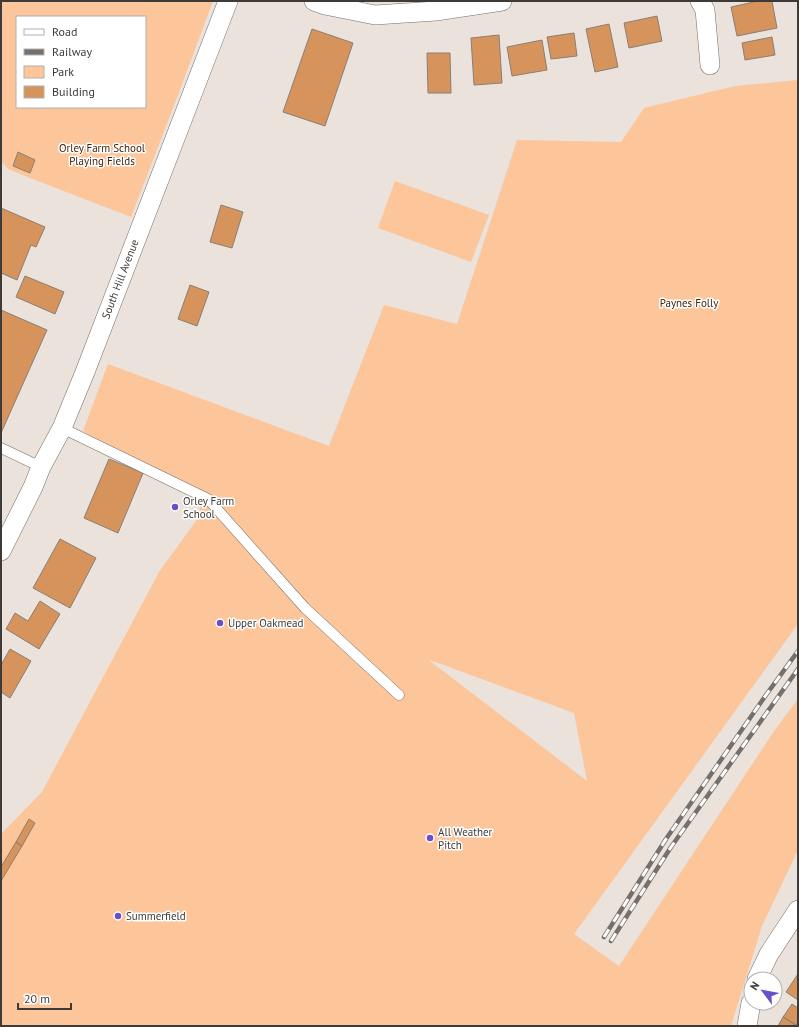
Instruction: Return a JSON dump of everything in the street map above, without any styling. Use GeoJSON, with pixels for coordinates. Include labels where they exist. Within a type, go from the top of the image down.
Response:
{"type":"FeatureCollection","features":[{"type":"Feature","properties":{"kind":"street","name":"South Hill Avenue"},"geometry":{"type":"LineString","coordinates":[[1,551],[33,487],[41,467],[62,428],[228,1]]}},
{"type":"Feature","properties":{"kind":"street"},"geometry":{"type":"LineString","coordinates":[[314,1],[325,5],[375,15],[436,12],[502,1]]}},
{"type":"Feature","properties":{"kind":"street"},"geometry":{"type":"LineString","coordinates":[[700,1],[705,10],[710,65]]}},
{"type":"Feature","properties":{"kind":"street"},"geometry":{"type":"LineString","coordinates":[[761,971],[769,954],[797,913]]}},
{"type":"Feature","properties":{"kind":"street"},"geometry":{"type":"LineString","coordinates":[[747,1026],[750,1011]]}},
{"type":"Feature","properties":{"kind":"lane"},"geometry":{"type":"LineString","coordinates":[[62,428],[208,499],[305,608],[399,695]]}},
{"type":"Feature","properties":{"kind":"lane"},"geometry":{"type":"LineString","coordinates":[[1,448],[41,467]]}},
{"type":"Feature","properties":{"kind":"green space","name":"Orley Farm School Playing Fields"},"geometry":{"type":"Polygon","coordinates":[[[1,1],[213,1],[131,217],[8,169],[1,161],[1,1]]]}},
{"type":"Feature","properties":{"kind":"green space","name":"Paynes Folly"},"geometry":{"type":"Polygon","coordinates":[[[798,80],[798,624],[574,934],[619,966],[774,731],[798,699],[798,850],[762,926],[748,971],[743,971],[743,987],[731,1026],[1,1026],[1,834],[42,792],[159,572],[201,514],[198,499],[83,431],[108,364],[329,446],[384,305],[457,324],[517,140],[621,142],[644,108],[735,86],[798,80]],[[430,660],[430,661],[587,781],[574,713],[430,660]]]}},
{"type":"Feature","properties":{"kind":"green space"},"geometry":{"type":"Polygon","coordinates":[[[395,181],[489,215],[471,262],[378,228],[395,181]]]}},
{"type":"Feature","properties":{"kind":"building"},"geometry":{"type":"Polygon","coordinates":[[[758,1],[772,1],[777,28],[737,36],[731,7],[758,1]]]}},
{"type":"Feature","properties":{"kind":"building"},"geometry":{"type":"Polygon","coordinates":[[[657,16],[662,41],[629,48],[624,23],[657,16]]]}},
{"type":"Feature","properties":{"kind":"building"},"geometry":{"type":"Polygon","coordinates":[[[609,24],[618,67],[595,72],[586,29],[609,24]]]}},
{"type":"Feature","properties":{"kind":"building"},"geometry":{"type":"Polygon","coordinates":[[[312,29],[353,43],[325,126],[283,112],[312,29]]]}},
{"type":"Feature","properties":{"kind":"building"},"geometry":{"type":"Polygon","coordinates":[[[574,33],[577,56],[551,59],[547,37],[574,33]]]}},
{"type":"Feature","properties":{"kind":"building"},"geometry":{"type":"Polygon","coordinates":[[[499,35],[502,83],[474,85],[471,38],[499,35]]]}},
{"type":"Feature","properties":{"kind":"building"},"geometry":{"type":"Polygon","coordinates":[[[772,37],[775,55],[745,60],[742,43],[772,37]]]}},
{"type":"Feature","properties":{"kind":"building"},"geometry":{"type":"Polygon","coordinates":[[[542,40],[547,70],[512,76],[507,47],[542,40]]]}},
{"type":"Feature","properties":{"kind":"building"},"geometry":{"type":"Polygon","coordinates":[[[427,53],[450,53],[451,93],[428,93],[427,53]]]}},
{"type":"Feature","properties":{"kind":"building"},"geometry":{"type":"Polygon","coordinates":[[[18,152],[35,160],[30,173],[13,166],[18,152]]]}},
{"type":"Feature","properties":{"kind":"building"},"geometry":{"type":"Polygon","coordinates":[[[221,205],[243,212],[232,248],[210,242],[221,205]]]}},
{"type":"Feature","properties":{"kind":"building"},"geometry":{"type":"Polygon","coordinates":[[[1,208],[45,227],[36,247],[31,245],[17,280],[1,273],[1,208]]]}},
{"type":"Feature","properties":{"kind":"building"},"geometry":{"type":"Polygon","coordinates":[[[25,276],[64,292],[55,314],[16,297],[25,276]]]}},
{"type":"Feature","properties":{"kind":"building"},"geometry":{"type":"Polygon","coordinates":[[[190,285],[209,292],[197,326],[178,319],[190,285]]]}},
{"type":"Feature","properties":{"kind":"building"},"geometry":{"type":"Polygon","coordinates":[[[1,310],[47,330],[1,433],[1,310]]]}},
{"type":"Feature","properties":{"kind":"building"},"geometry":{"type":"Polygon","coordinates":[[[109,459],[143,473],[118,533],[84,518],[109,459]]]}},
{"type":"Feature","properties":{"kind":"building"},"geometry":{"type":"Polygon","coordinates":[[[60,539],[96,558],[70,608],[33,588],[60,539]]]}},
{"type":"Feature","properties":{"kind":"building"},"geometry":{"type":"Polygon","coordinates":[[[40,601],[60,614],[39,649],[6,629],[15,613],[28,621],[40,601]]]}},
{"type":"Feature","properties":{"kind":"building"},"geometry":{"type":"Polygon","coordinates":[[[10,649],[31,661],[10,698],[1,692],[1,665],[10,649]]]}},
{"type":"Feature","properties":{"kind":"building"},"geometry":{"type":"Polygon","coordinates":[[[29,819],[35,823],[22,846],[16,842],[29,819]]]}},
{"type":"Feature","properties":{"kind":"building"},"geometry":{"type":"Polygon","coordinates":[[[16,842],[22,846],[1,881],[1,867],[16,842]]]}},
{"type":"Feature","properties":{"kind":"building"},"geometry":{"type":"Polygon","coordinates":[[[798,974],[798,1000],[786,992],[798,974]]]}},
{"type":"Feature","properties":{"kind":"building"},"geometry":{"type":"Polygon","coordinates":[[[792,1004],[798,1008],[798,1026],[783,1017],[792,1004]]]}},
{"type":"Feature","properties":{"kind":"building"},"geometry":{"type":"Polygon","coordinates":[[[783,1017],[797,1026],[778,1026],[783,1017]]]}},
{"type":"Feature","properties":{"kind":"railway"},"geometry":{"type":"LineString","coordinates":[[604,937],[666,839],[798,651]]}},
{"type":"Feature","properties":{"kind":"railway"},"geometry":{"type":"LineString","coordinates":[[611,941],[671,847],[798,669]]}},
{"type":"Feature","properties":{"kind":"place","name":"Orley Farm School"},"geometry":{"type":"Point","coordinates":[175,507]}},
{"type":"Feature","properties":{"kind":"place","name":"Upper Oakmead"},"geometry":{"type":"Point","coordinates":[220,623]}},
{"type":"Feature","properties":{"kind":"place","name":"All Weather Pitch"},"geometry":{"type":"Point","coordinates":[430,838]}},
{"type":"Feature","properties":{"kind":"place","name":"Summerfield"},"geometry":{"type":"Point","coordinates":[118,916]}}]}
